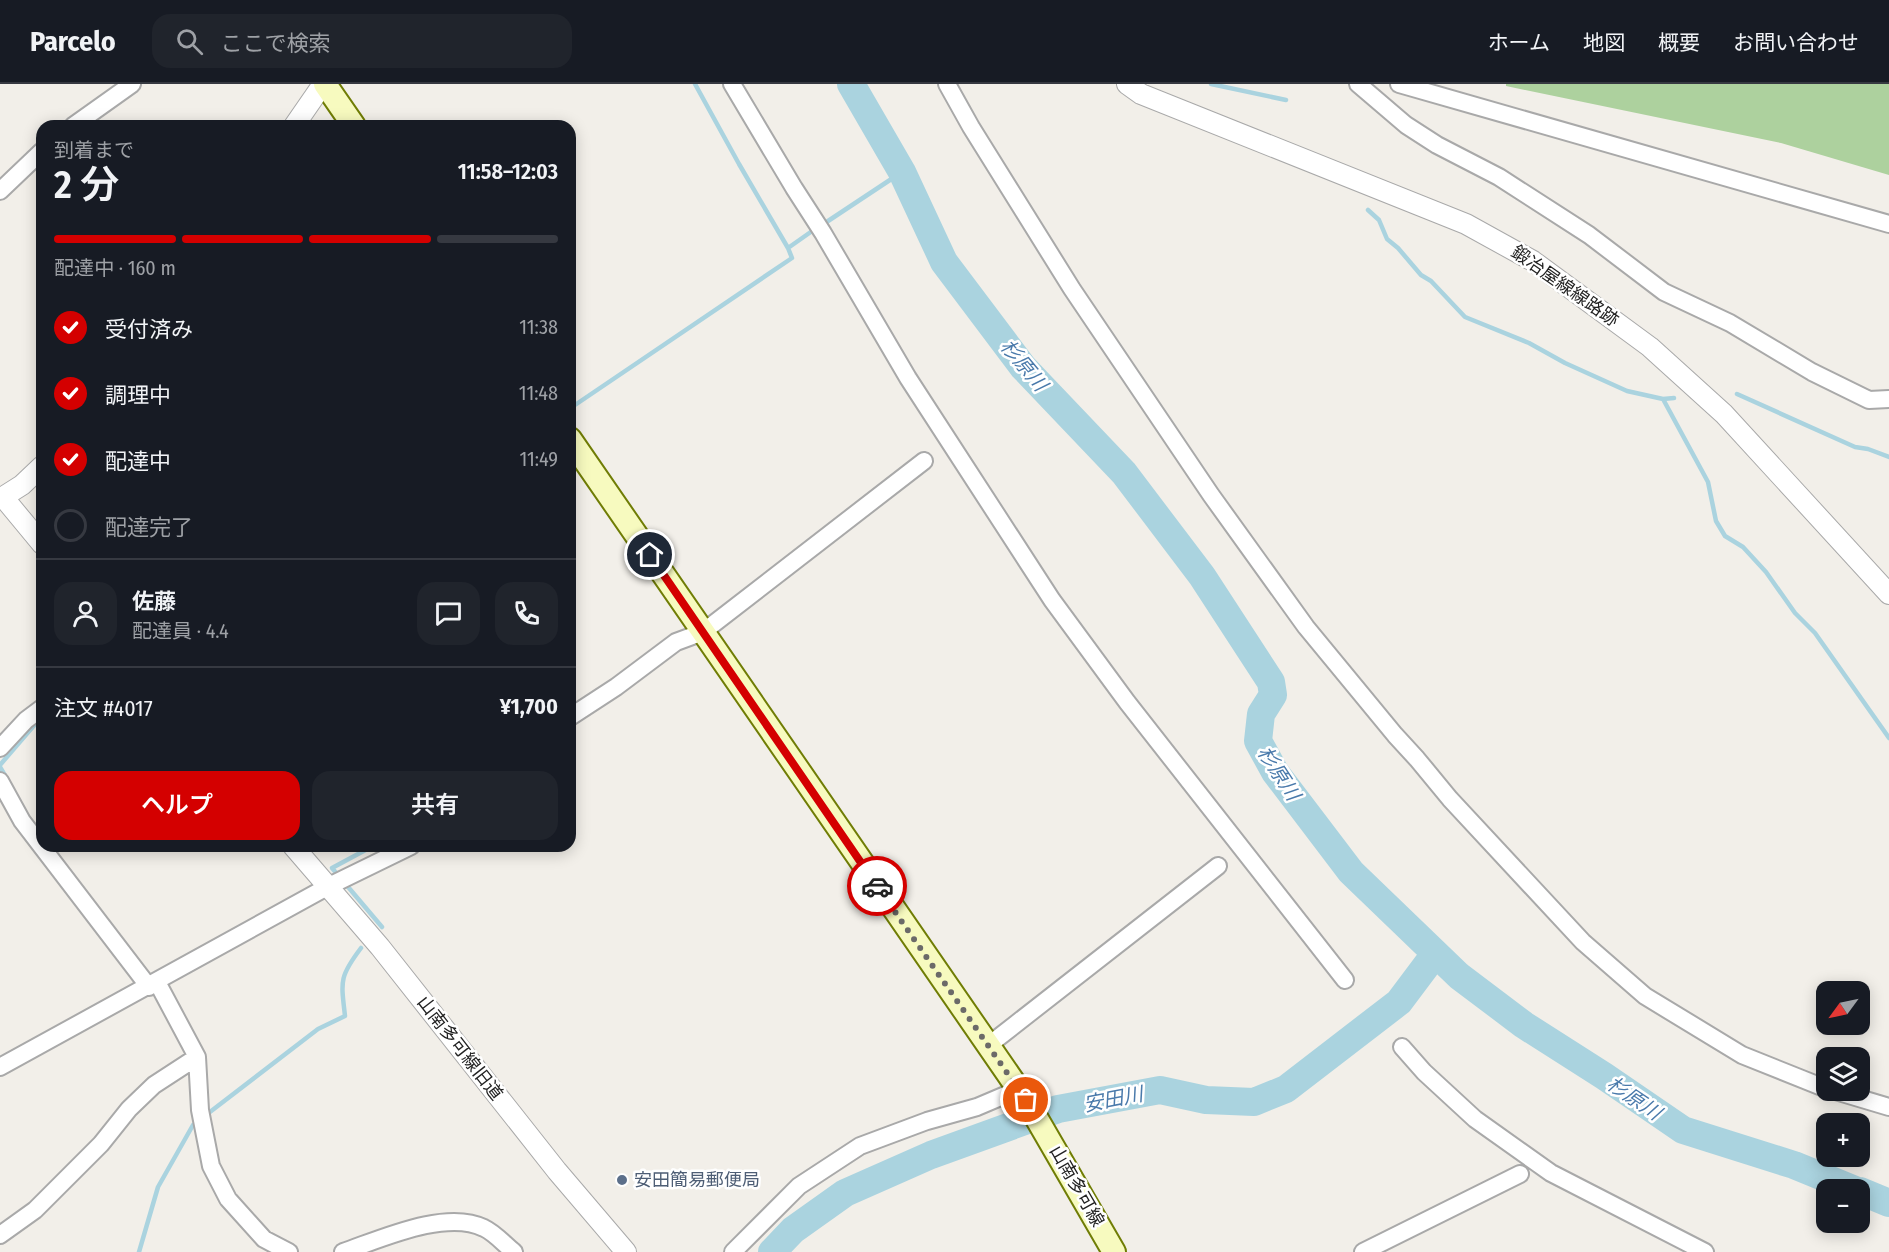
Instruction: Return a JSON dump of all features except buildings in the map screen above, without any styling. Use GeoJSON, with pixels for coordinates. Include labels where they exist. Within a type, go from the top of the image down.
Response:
{"type":"FeatureCollection","features":[{"type":"Feature","properties":{"kind":"main road"},"geometry":{"type":"LineString","coordinates":[[324,84],[350,120]]}},
{"type":"Feature","properties":{"kind":"main road","name":"山南多可線"},"geometry":{"type":"LineString","coordinates":[[576,448],[1048,1135],[1114,1252]]}},
{"type":"Feature","properties":{"kind":"street"},"geometry":{"type":"LineString","coordinates":[[81,120],[132,84]]}},
{"type":"Feature","properties":{"kind":"street"},"geometry":{"type":"LineString","coordinates":[[298,120],[324,84]]}},
{"type":"Feature","properties":{"kind":"street"},"geometry":{"type":"LineString","coordinates":[[732,84],[908,378],[1052,600],[1127,702],[1345,980]]}},
{"type":"Feature","properties":{"kind":"street"},"geometry":{"type":"LineString","coordinates":[[947,84],[971,127],[1072,289],[1211,495],[1306,627],[1450,799],[1583,942],[1646,996],[1742,1055],[1816,1085]]}},
{"type":"Feature","properties":{"kind":"street","name":"鍛冶屋線線路跡"},"geometry":{"type":"LineString","coordinates":[[1127,84],[1141,94],[1466,224],[1533,261],[1650,347],[1724,414],[1889,594]]}},
{"type":"Feature","properties":{"kind":"street"},"geometry":{"type":"LineString","coordinates":[[1358,84],[1407,125],[1437,145],[1499,177],[1589,235],[1664,292],[1730,323],[1812,372],[1869,400],[1889,399]]}},
{"type":"Feature","properties":{"kind":"street"},"geometry":{"type":"LineString","coordinates":[[1399,84],[1889,224]]}},
{"type":"Feature","properties":{"kind":"street"},"geometry":{"type":"LineString","coordinates":[[0,191],[36,157]]}},
{"type":"Feature","properties":{"kind":"street"},"geometry":{"type":"LineString","coordinates":[[576,713],[616,687],[676,642],[703,632],[924,462]]}},
{"type":"Feature","properties":{"kind":"street"},"geometry":{"type":"LineString","coordinates":[[36,472],[22,485],[2,496],[36,536]]}},
{"type":"Feature","properties":{"kind":"street"},"geometry":{"type":"LineString","coordinates":[[0,748],[36,712]]}},
{"type":"Feature","properties":{"kind":"street"},"geometry":{"type":"LineString","coordinates":[[0,781],[22,821],[36,838]]}},
{"type":"Feature","properties":{"kind":"street"},"geometry":{"type":"LineString","coordinates":[[47,852],[153,984],[197,1057],[200,1110],[211,1166],[228,1199],[264,1239],[289,1252]]}},
{"type":"Feature","properties":{"kind":"street","name":"山南多可線旧道"},"geometry":{"type":"LineString","coordinates":[[298,852],[380,947],[558,1171],[626,1252]]}},
{"type":"Feature","properties":{"kind":"street"},"geometry":{"type":"LineString","coordinates":[[0,1067],[327,886],[398,852]]}},
{"type":"Feature","properties":{"kind":"street"},"geometry":{"type":"LineString","coordinates":[[984,1042],[994,1041],[1218,866]]}},
{"type":"Feature","properties":{"kind":"street"},"geometry":{"type":"LineString","coordinates":[[1402,1047],[1424,1072],[1475,1119],[1551,1173],[1705,1252]]}},
{"type":"Feature","properties":{"kind":"street"},"geometry":{"type":"LineString","coordinates":[[0,1235],[35,1210],[101,1144],[129,1109],[154,1085],[197,1057]]}},
{"type":"Feature","properties":{"kind":"street"},"geometry":{"type":"LineString","coordinates":[[733,1252],[799,1186],[860,1146],[927,1121],[1021,1095]]}},
{"type":"Feature","properties":{"kind":"street"},"geometry":{"type":"LineString","coordinates":[[1869,1101],[1889,1107]]}},
{"type":"Feature","properties":{"kind":"street"},"geometry":{"type":"LineString","coordinates":[[1363,1252],[1520,1173]]}},
{"type":"Feature","properties":{"kind":"street"},"geometry":{"type":"LineString","coordinates":[[343,1252],[426,1225],[456,1221],[485,1228],[514,1252]]}},
{"type":"Feature","properties":{"kind":"green space"},"geometry":{"type":"Polygon","coordinates":[[[1506,84],[1889,84],[1889,175],[1781,143],[1506,86],[1506,84]]]}},
{"type":"Feature","properties":{"kind":"waterway"},"geometry":{"type":"LineString","coordinates":[[695,84],[788,248]]}},
{"type":"Feature","properties":{"kind":"waterway","name":"杉原川"},"geometry":{"type":"LineString","coordinates":[[851,84],[902,172],[944,262],[1023,367],[1124,473],[1202,576],[1271,682],[1273,695],[1261,714],[1258,741],[1275,772],[1351,872],[1459,976],[1524,1025],[1683,1130],[1794,1165],[1828,1179]]}},
{"type":"Feature","properties":{"kind":"waterway"},"geometry":{"type":"LineString","coordinates":[[1211,84],[1286,100]]}},
{"type":"Feature","properties":{"kind":"waterway"},"geometry":{"type":"LineString","coordinates":[[822,225],[902,172]]}},
{"type":"Feature","properties":{"kind":"waterway"},"geometry":{"type":"LineString","coordinates":[[1368,210],[1379,220],[1387,239],[1465,317],[1529,343],[1565,363],[1627,391],[1663,399],[1674,398]]}},
{"type":"Feature","properties":{"kind":"waterway"},"geometry":{"type":"LineString","coordinates":[[576,404],[792,258],[788,248],[815,229]]}},
{"type":"Feature","properties":{"kind":"waterway"},"geometry":{"type":"LineString","coordinates":[[1737,394],[1855,447],[1889,457]]}},
{"type":"Feature","properties":{"kind":"waterway"},"geometry":{"type":"LineString","coordinates":[[1663,399],[1708,482],[1716,521],[1725,536],[1743,547],[1766,572],[1795,613],[1815,633],[1889,738]]}},
{"type":"Feature","properties":{"kind":"waterway"},"geometry":{"type":"LineString","coordinates":[[0,765],[36,723]]}},
{"type":"Feature","properties":{"kind":"waterway"},"geometry":{"type":"LineString","coordinates":[[0,767],[7,779]]}},
{"type":"Feature","properties":{"kind":"waterway"},"geometry":{"type":"LineString","coordinates":[[362,852],[332,868],[382,927]]}},
{"type":"Feature","properties":{"kind":"waterway"},"geometry":{"type":"LineString","coordinates":[[206,1115],[318,1029],[345,1016],[343,980],[361,948]]}},
{"type":"Feature","properties":{"kind":"waterway","name":"安田川"},"geometry":{"type":"LineString","coordinates":[[772,1252],[793,1230],[845,1193],[931,1155],[1058,1109],[1160,1090],[1206,1100],[1254,1102],[1286,1089],[1399,1002],[1435,954]]}},
{"type":"Feature","properties":{"kind":"waterway"},"geometry":{"type":"LineString","coordinates":[[139,1252],[158,1187],[193,1125],[197,1122]]}},
{"type":"Feature","properties":{"kind":"waterway","name":"杉原川"},"geometry":{"type":"LineString","coordinates":[[1870,1195],[1889,1203]]}},
{"type":"Feature","properties":{"kind":"way so far"},"geometry":{"type":"LineString","coordinates":[[877,886],[1026,1100]]}},
{"type":"Feature","properties":{"kind":"place","name":"安田簡易郵便局"},"geometry":{"type":"Point","coordinates":[622,1180]}},
{"type":"Feature","properties":{"kind":"route"},"geometry":{"type":"LineString","coordinates":[[650,555],[877,886]]}}]}
